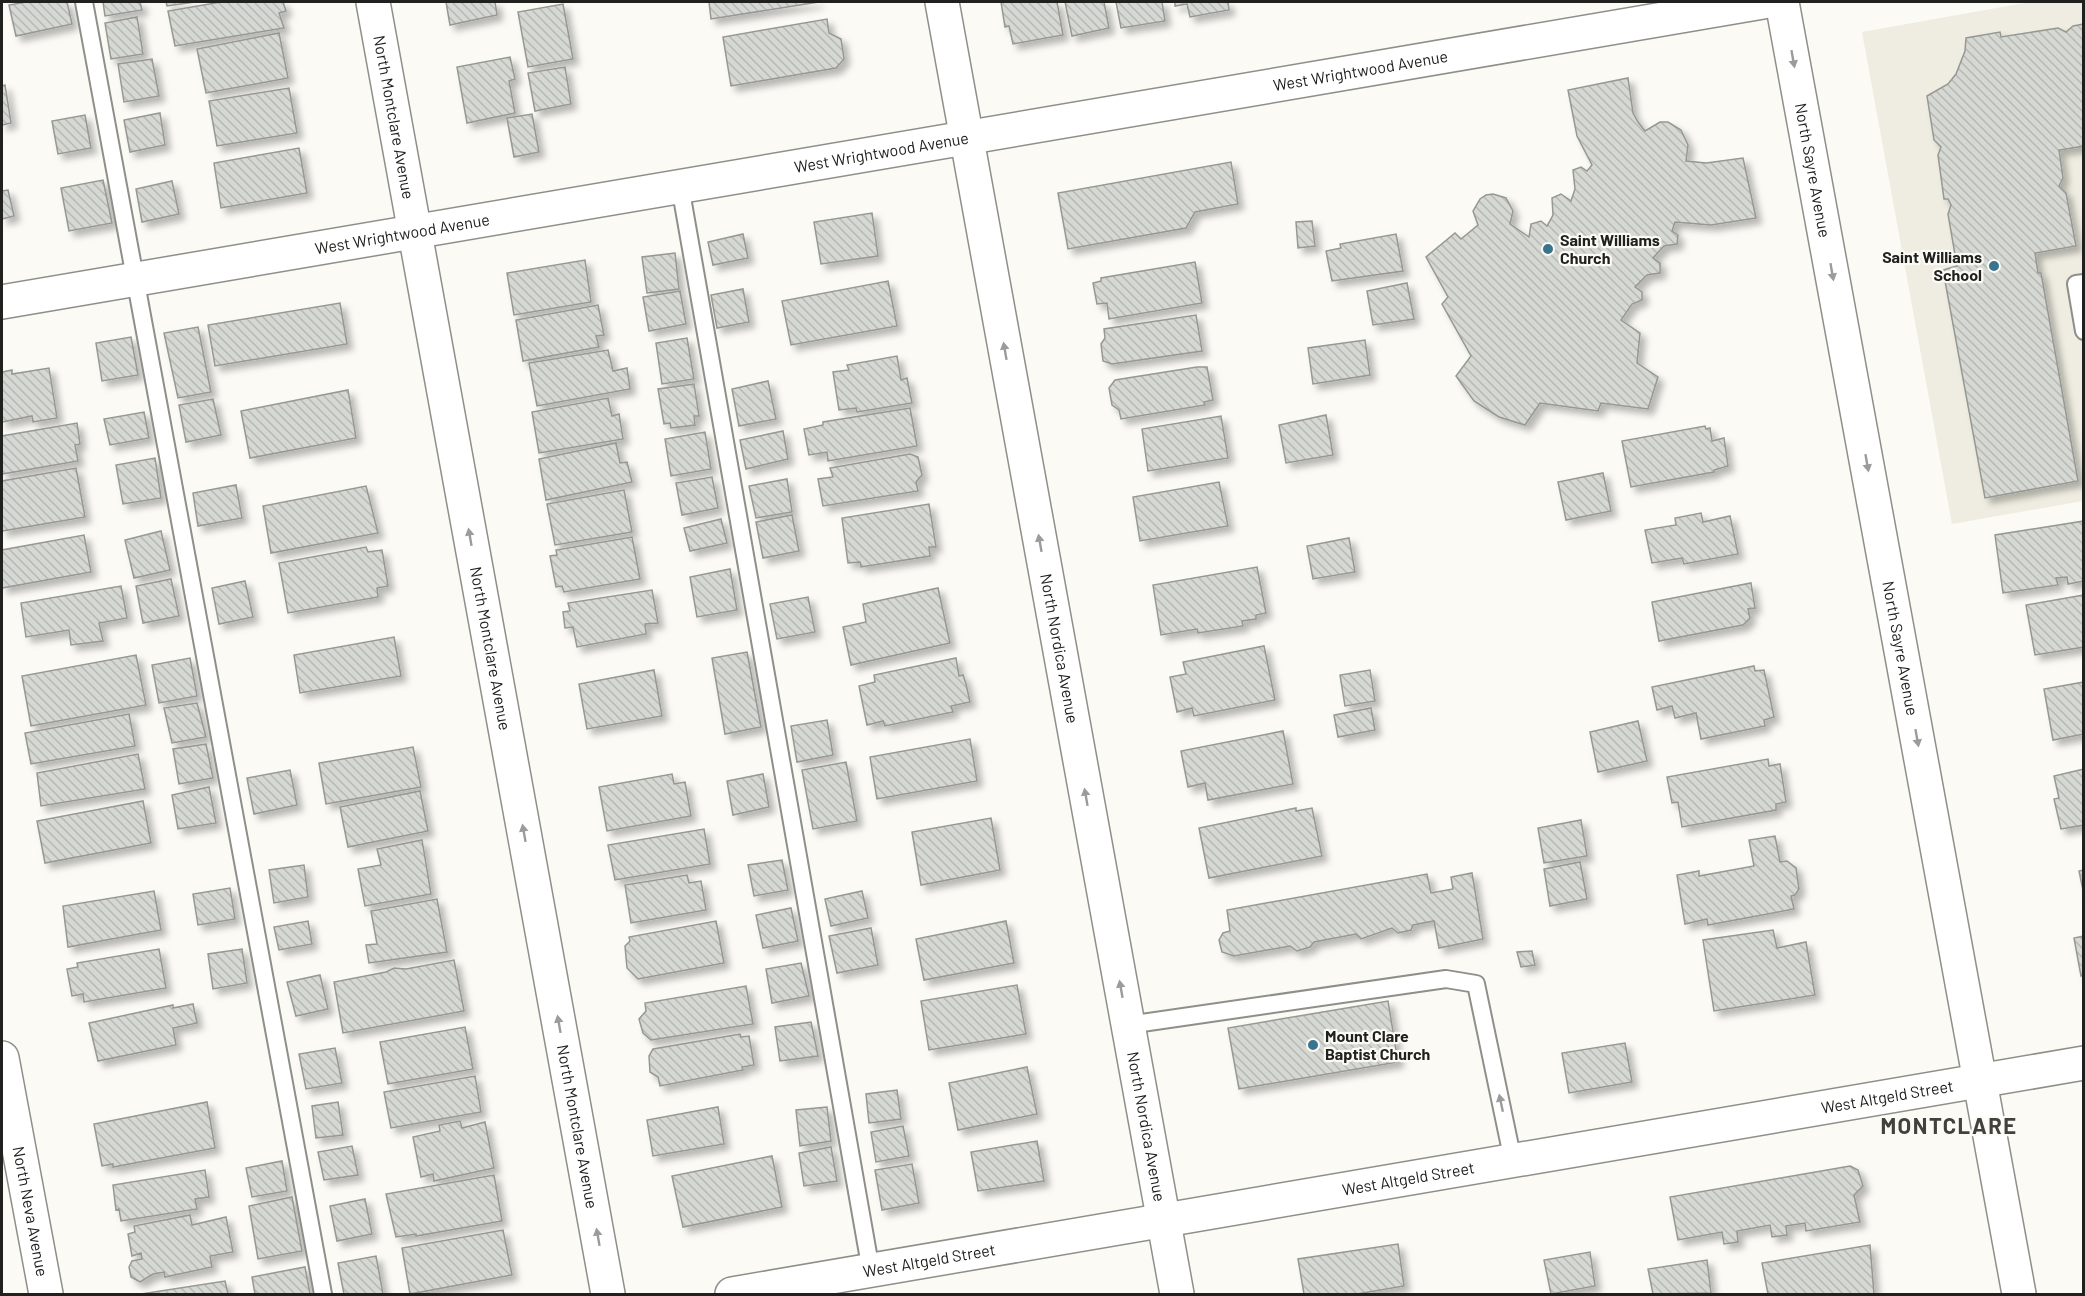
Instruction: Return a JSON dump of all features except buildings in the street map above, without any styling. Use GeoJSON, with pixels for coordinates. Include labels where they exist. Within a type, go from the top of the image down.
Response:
{"type":"FeatureCollection","features":[{"type":"Feature","properties":{"kind":"street","name":"North Montclare Avenue"},"geometry":{"type":"LineString","coordinates":[[373,2],[608,1294]]}},
{"type":"Feature","properties":{"kind":"street","name":"North Nordica Avenue"},"geometry":{"type":"LineString","coordinates":[[942,2],[1177,1294]]}},
{"type":"Feature","properties":{"kind":"street","name":"West Wrightwood Avenue"},"geometry":{"type":"LineString","coordinates":[[2,302],[1763,2]]}},
{"type":"Feature","properties":{"kind":"street","name":"North Sayre Avenue"},"geometry":{"type":"LineString","coordinates":[[1782,2],[2019,1294]]}},
{"type":"Feature","properties":{"kind":"street","name":"North Neva Avenue"},"geometry":{"type":"LineString","coordinates":[[2,1058],[46,1294]]}},
{"type":"Feature","properties":{"kind":"street","name":"West Altgeld Street"},"geometry":{"type":"LineString","coordinates":[[732,1294],[2084,1063]]}},
{"type":"Feature","properties":{"kind":"lane"},"geometry":{"type":"LineString","coordinates":[[84,2],[323,1294]]}},
{"type":"Feature","properties":{"kind":"lane"},"geometry":{"type":"LineString","coordinates":[[680,186],[871,1271]]}},
{"type":"Feature","properties":{"kind":"lane"},"geometry":{"type":"LineString","coordinates":[[2084,283],[2076,284],[2084,332]]}},
{"type":"Feature","properties":{"kind":"lane"},"geometry":{"type":"LineString","coordinates":[[1128,1025],[1446,978],[1476,984],[1513,1161]]}},
{"type":"Feature","properties":{"kind":"shaded area","name":"Saint Williams School"},"geometry":{"type":"Polygon","coordinates":[[[2030,2],[2083,2],[2083,501],[1952,524],[1862,32],[2030,2]]]}},
{"type":"Feature","properties":{"kind":"place","name":"Saint Williams Church"},"geometry":{"type":"Point","coordinates":[1548,249]}},
{"type":"Feature","properties":{"kind":"place","name":"Saint Williams School"},"geometry":{"type":"Point","coordinates":[1994,266]}},
{"type":"Feature","properties":{"kind":"place","name":"Mount Clare Baptist Church"},"geometry":{"type":"Point","coordinates":[1313,1045]}},
{"type":"Feature","properties":{"kind":"district","name":"MONTCLARE"},"geometry":{"type":"Point","coordinates":[1949,1126]}}]}
